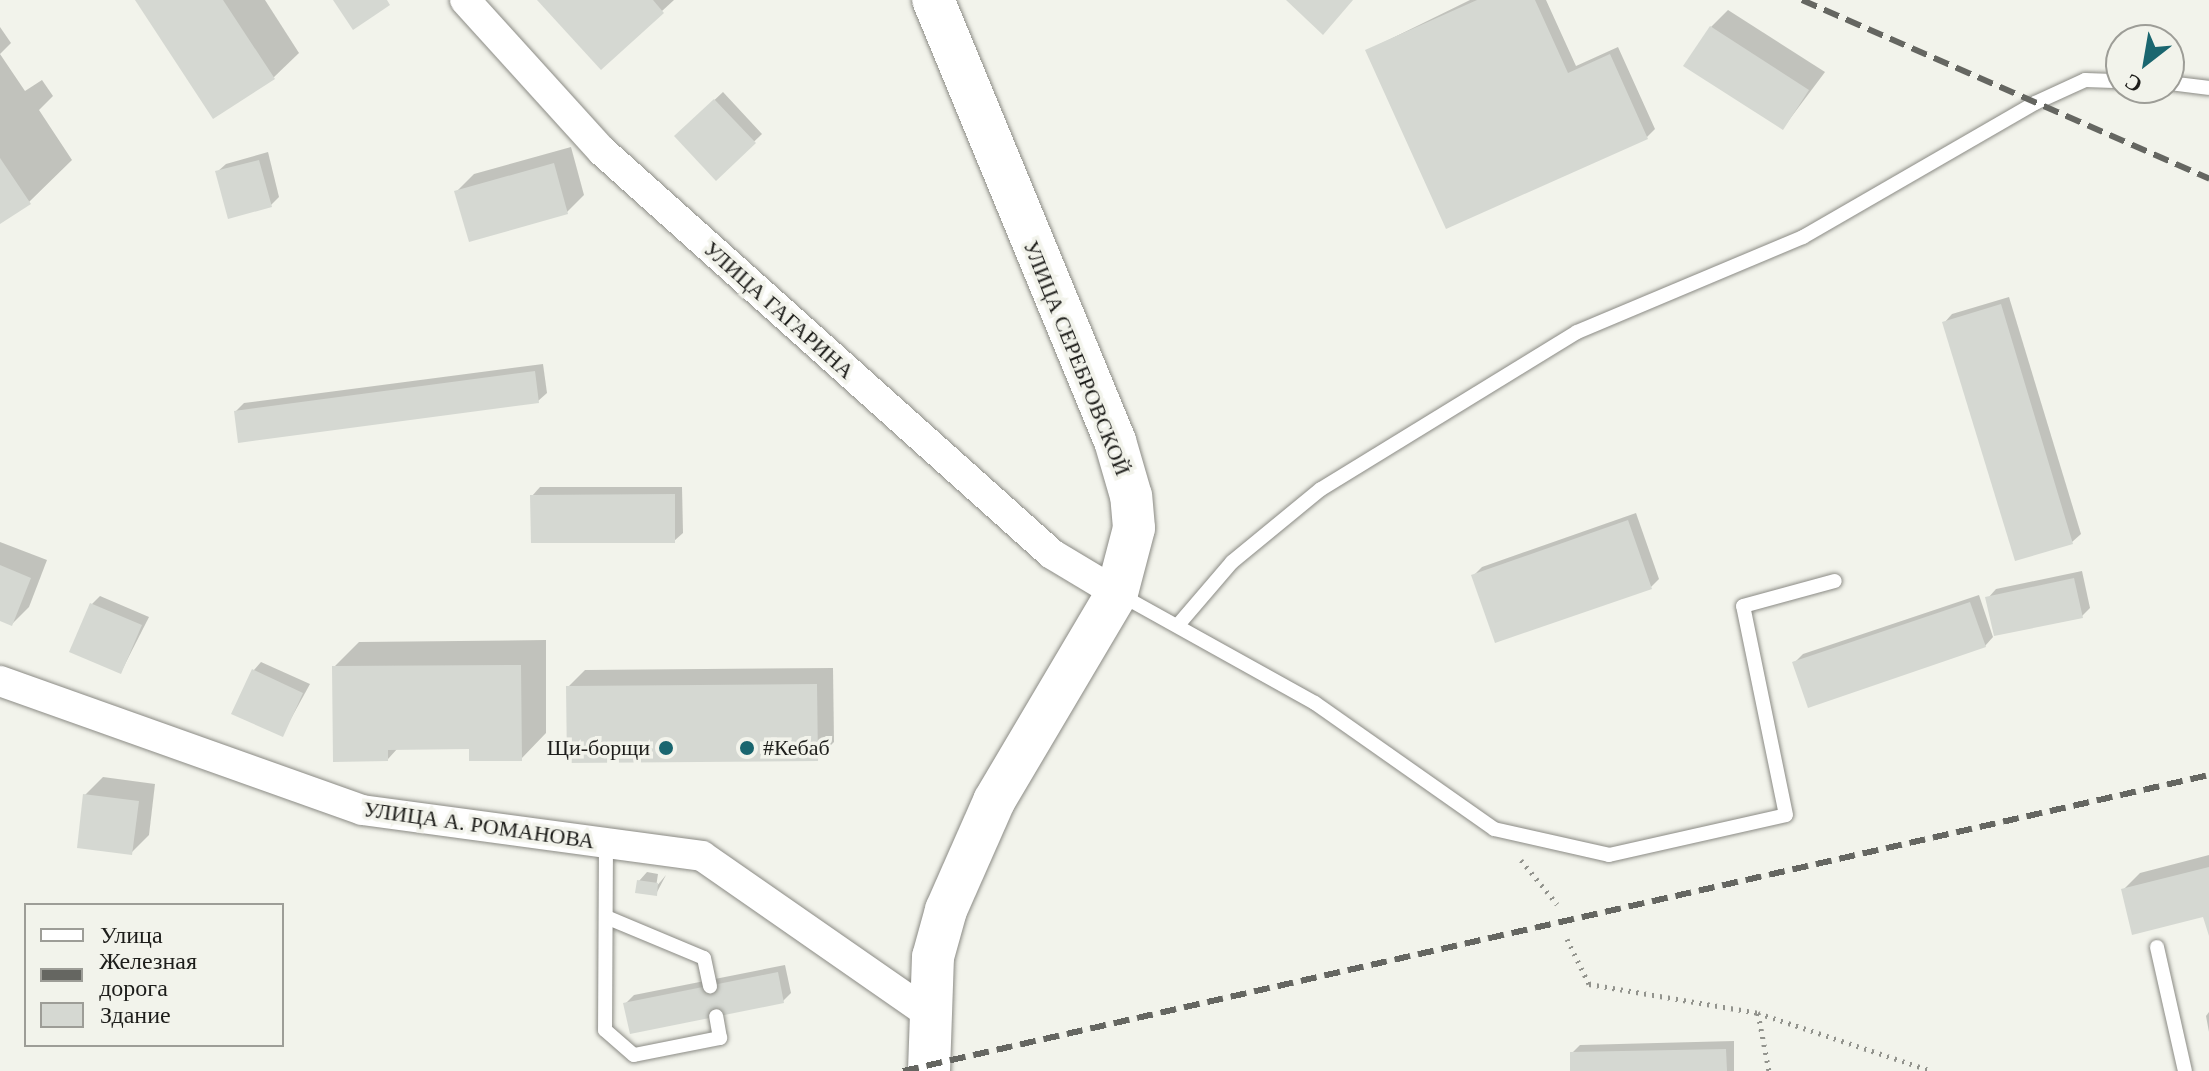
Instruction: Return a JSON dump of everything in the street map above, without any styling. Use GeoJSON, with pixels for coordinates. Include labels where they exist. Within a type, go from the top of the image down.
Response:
{"type":"FeatureCollection","features":[{"type":"Feature","properties":{"kind":"street","name":"УЛИЦА ГАГАРИНА"},"geometry":{"type":"LineString","coordinates":[[465,0],[602,151],[1052,554],[1117,593]]}},
{"type":"Feature","properties":{"kind":"street","name":"УЛИЦА СЕРЕБРОВСКОЙ"},"geometry":{"type":"LineString","coordinates":[[929,1071],[933,957],[946,910],[994,801],[1117,593],[1134,528],[1131,496],[1115,441],[933,0]]}},
{"type":"Feature","properties":{"kind":"street","name":"УЛИЦА А. РОМАНОВА"},"geometry":{"type":"LineString","coordinates":[[0,681],[362,810],[702,856],[929,1014]]}},
{"type":"Feature","properties":{"kind":"lane"},"geometry":{"type":"LineString","coordinates":[[1178,625],[1232,562],[1321,489],[1577,332],[1803,237],[2035,103],[2085,80],[2105,81]]}},
{"type":"Feature","properties":{"kind":"lane"},"geometry":{"type":"LineString","coordinates":[[2185,85],[2209,88]]}},
{"type":"Feature","properties":{"kind":"lane"},"geometry":{"type":"LineString","coordinates":[[1117,593],[1315,703],[1494,829],[1609,855],[1786,815],[1743,606],[1835,581]]}},
{"type":"Feature","properties":{"kind":"lane"},"geometry":{"type":"LineString","coordinates":[[606,843],[605,1030],[634,1055],[720,1038],[716,1016]]}},
{"type":"Feature","properties":{"kind":"lane"},"geometry":{"type":"LineString","coordinates":[[606,917],[704,958],[710,986]]}},
{"type":"Feature","properties":{"kind":"lane"},"geometry":{"type":"LineString","coordinates":[[2157,947],[2185,1071]]}},
{"type":"Feature","properties":{"kind":"path"},"geometry":{"type":"LineString","coordinates":[[1494,829],[1557,904]]}},
{"type":"Feature","properties":{"kind":"path"},"geometry":{"type":"LineString","coordinates":[[1567,939],[1589,984],[1758,1013],[1932,1071]]}},
{"type":"Feature","properties":{"kind":"path"},"geometry":{"type":"LineString","coordinates":[[1758,1013],[1769,1071]]}},
{"type":"Feature","properties":{"kind":"building"},"geometry":{"type":"Polygon","coordinates":[[[135,0],[223,0],[275,79],[213,119],[135,0]]]}},
{"type":"Feature","properties":{"kind":"building"},"geometry":{"type":"Polygon","coordinates":[[[333,0],[387,0],[390,5],[353,30],[333,0]]]}},
{"type":"Feature","properties":{"kind":"building"},"geometry":{"type":"Polygon","coordinates":[[[537,0],[653,0],[664,13],[601,70],[537,0]]]}},
{"type":"Feature","properties":{"kind":"building"},"geometry":{"type":"Polygon","coordinates":[[[1286,0],[1353,0],[1323,35],[1286,0]]]}},
{"type":"Feature","properties":{"kind":"building"},"geometry":{"type":"Polygon","coordinates":[[[1477,0],[1535,0],[1568,73],[1610,54],[1648,139],[1446,229],[1365,50],[1477,0]]]}},
{"type":"Feature","properties":{"kind":"building"},"geometry":{"type":"Polygon","coordinates":[[[1710,26],[1809,90],[1783,130],[1683,66],[1710,26]]]}},
{"type":"Feature","properties":{"kind":"building"},"geometry":{"type":"Polygon","coordinates":[[[714,99],[756,143],[716,181],[674,136],[714,99]]]}},
{"type":"Feature","properties":{"kind":"building"},"geometry":{"type":"Polygon","coordinates":[[[0,158],[31,204],[0,224],[0,158]]]}},
{"type":"Feature","properties":{"kind":"building"},"geometry":{"type":"Polygon","coordinates":[[[259,160],[272,207],[228,219],[215,171],[259,160]]]}},
{"type":"Feature","properties":{"kind":"building"},"geometry":{"type":"Polygon","coordinates":[[[554,163],[568,214],[469,242],[454,191],[554,163]]]}},
{"type":"Feature","properties":{"kind":"building"},"geometry":{"type":"Polygon","coordinates":[[[2001,304],[2073,544],[2015,561],[1942,322],[2001,304]]]}},
{"type":"Feature","properties":{"kind":"building"},"geometry":{"type":"Polygon","coordinates":[[[535,371],[539,403],[238,443],[234,411],[535,371]]]}},
{"type":"Feature","properties":{"kind":"building"},"geometry":{"type":"Polygon","coordinates":[[[675,494],[675,543],[531,543],[530,495],[675,494]]]}},
{"type":"Feature","properties":{"kind":"building"},"geometry":{"type":"Polygon","coordinates":[[[1628,520],[1652,589],[1495,643],[1471,575],[1628,520]]]}},
{"type":"Feature","properties":{"kind":"building"},"geometry":{"type":"Polygon","coordinates":[[[0,565],[31,578],[12,626],[0,621],[0,565]]]}},
{"type":"Feature","properties":{"kind":"building"},"geometry":{"type":"Polygon","coordinates":[[[2074,578],[2083,618],[1994,636],[1985,597],[2074,578]]]}},
{"type":"Feature","properties":{"kind":"building"},"geometry":{"type":"Polygon","coordinates":[[[1970,602],[1986,647],[1808,708],[1792,662],[1970,602]]]}},
{"type":"Feature","properties":{"kind":"building"},"geometry":{"type":"Polygon","coordinates":[[[90,603],[142,625],[121,674],[69,652],[90,603]]]}},
{"type":"Feature","properties":{"kind":"building"},"geometry":{"type":"Polygon","coordinates":[[[521,665],[522,761],[469,761],[469,749],[388,750],[388,761],[333,762],[332,666],[521,665]]]}},
{"type":"Feature","properties":{"kind":"building"},"geometry":{"type":"Polygon","coordinates":[[[252,669],[303,693],[283,737],[231,714],[252,669]]]}},
{"type":"Feature","properties":{"kind":"building"},"geometry":{"type":"Polygon","coordinates":[[[817,684],[818,761],[567,763],[566,686],[817,684]]]}},
{"type":"Feature","properties":{"kind":"building"},"geometry":{"type":"Polygon","coordinates":[[[83,794],[139,801],[132,855],[77,848],[83,794]]]}},
{"type":"Feature","properties":{"kind":"building"},"geometry":{"type":"Polygon","coordinates":[[[2209,867],[2209,936],[2203,917],[2132,935],[2121,889],[2209,867]]]}},
{"type":"Feature","properties":{"kind":"building"},"geometry":{"type":"Polygon","coordinates":[[[637,880],[658,883],[657,896],[635,893],[637,880]]]}},
{"type":"Feature","properties":{"kind":"building"},"geometry":{"type":"Polygon","coordinates":[[[778,972],[784,1003],[630,1034],[623,1003],[778,972]]]}},
{"type":"Feature","properties":{"kind":"building"},"geometry":{"type":"Polygon","coordinates":[[[1726,1049],[1727,1071],[1570,1071],[1570,1052],[1726,1049]]]}},
{"type":"Feature","properties":{"kind":"railway"},"geometry":{"type":"LineString","coordinates":[[1802,0],[2209,179]]}},
{"type":"Feature","properties":{"kind":"railway"},"geometry":{"type":"LineString","coordinates":[[903,1071],[2209,775]]}},
{"type":"Feature","properties":{"kind":"place","name":"Щи-борщи"},"geometry":{"type":"Point","coordinates":[666,748]}},
{"type":"Feature","properties":{"kind":"place","name":"#Кебаб"},"geometry":{"type":"Point","coordinates":[747,748]}}]}
